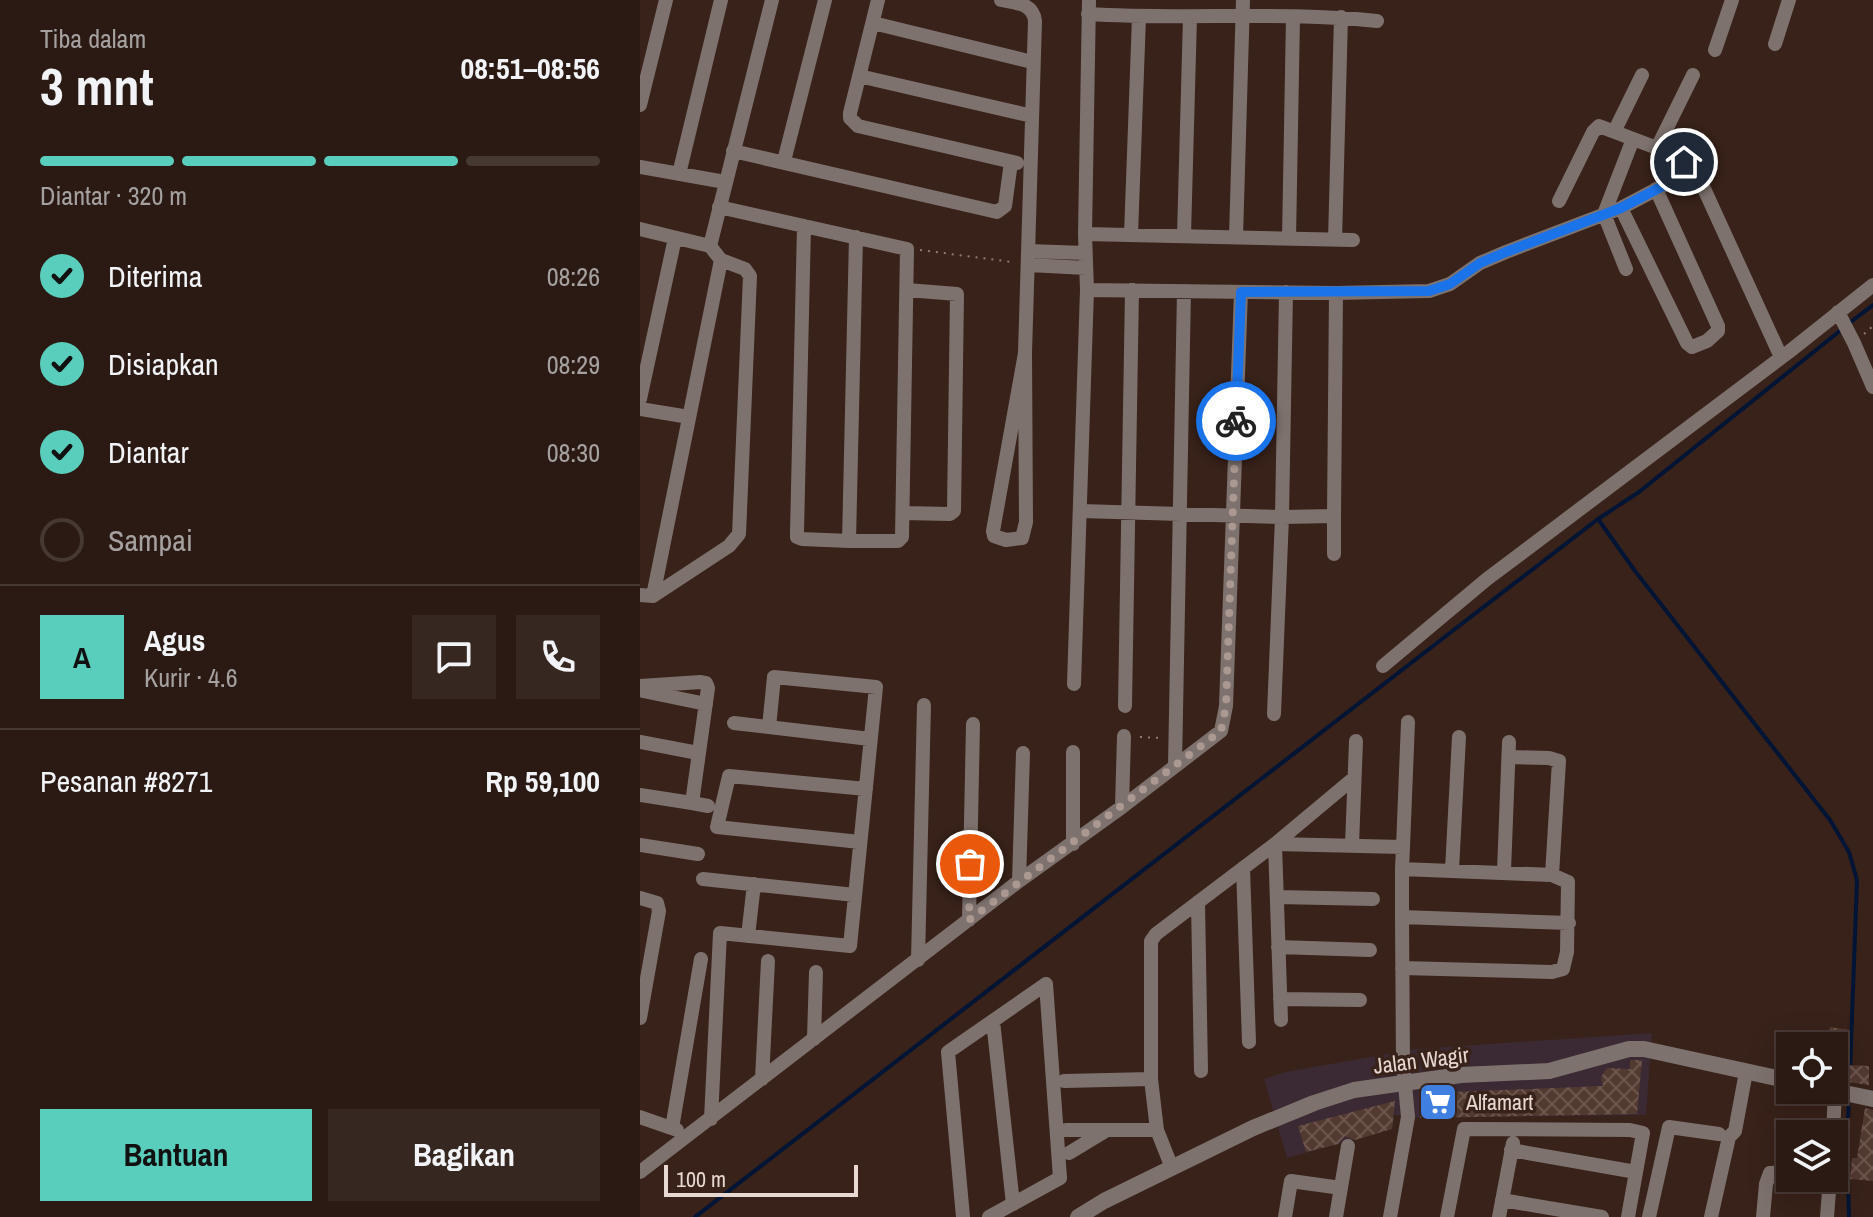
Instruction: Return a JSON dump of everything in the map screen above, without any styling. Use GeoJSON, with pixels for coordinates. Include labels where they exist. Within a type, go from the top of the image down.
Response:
{"type":"FeatureCollection","features":[{"type":"Feature","properties":{"kind":"street"},"geometry":{"type":"LineString","coordinates":[[640,105],[666,0]]}},
{"type":"Feature","properties":{"kind":"street"},"geometry":{"type":"LineString","coordinates":[[679,174],[721,0]]}},
{"type":"Feature","properties":{"kind":"street"},"geometry":{"type":"LineString","coordinates":[[710,246],[772,0]]}},
{"type":"Feature","properties":{"kind":"street"},"geometry":{"type":"LineString","coordinates":[[784,161],[825,0]]}},
{"type":"Feature","properties":{"kind":"street"},"geometry":{"type":"LineString","coordinates":[[878,0],[850,118],[858,126],[1029,166]]}},
{"type":"Feature","properties":{"kind":"street"},"geometry":{"type":"LineString","coordinates":[[1001,0],[1025,5],[1032,10],[1035,21],[1025,353],[1025,533],[1017,541],[994,536],[993,531],[1025,353]]}},
{"type":"Feature","properties":{"kind":"street"},"geometry":{"type":"LineString","coordinates":[[1236,237],[1243,0]]}},
{"type":"Feature","properties":{"kind":"street"},"geometry":{"type":"LineString","coordinates":[[1715,50],[1732,0]]}},
{"type":"Feature","properties":{"kind":"street"},"geometry":{"type":"LineString","coordinates":[[1775,44],[1789,0]]}},
{"type":"Feature","properties":{"kind":"street"},"geometry":{"type":"LineString","coordinates":[[1074,684],[1087,290],[1088,7],[1139,17],[1341,17],[1377,21]]}},
{"type":"Feature","properties":{"kind":"street"},"geometry":{"type":"LineString","coordinates":[[1131,235],[1139,17]]}},
{"type":"Feature","properties":{"kind":"street"},"geometry":{"type":"LineString","coordinates":[[1184,235],[1190,17]]}},
{"type":"Feature","properties":{"kind":"street"},"geometry":{"type":"LineString","coordinates":[[1289,239],[1293,17]]}},
{"type":"Feature","properties":{"kind":"street"},"geometry":{"type":"LineString","coordinates":[[1335,240],[1341,17]]}},
{"type":"Feature","properties":{"kind":"street"},"geometry":{"type":"LineString","coordinates":[[873,23],[1032,62]]}},
{"type":"Feature","properties":{"kind":"street"},"geometry":{"type":"LineString","coordinates":[[1615,130],[1642,75]]}},
{"type":"Feature","properties":{"kind":"street"},"geometry":{"type":"LineString","coordinates":[[1657,148],[1693,75]]}},
{"type":"Feature","properties":{"kind":"street"},"geometry":{"type":"LineString","coordinates":[[859,76],[1032,116]]}},
{"type":"Feature","properties":{"kind":"street"},"geometry":{"type":"LineString","coordinates":[[1559,201],[1596,128],[1602,125],[1657,148],[1695,169],[1781,357]]}},
{"type":"Feature","properties":{"kind":"street"},"geometry":{"type":"LineString","coordinates":[[1626,269],[1604,214],[1633,139]]}},
{"type":"Feature","properties":{"kind":"street"},"geometry":{"type":"LineString","coordinates":[[733,151],[997,212],[1005,206],[1011,162]]}},
{"type":"Feature","properties":{"kind":"street"},"geometry":{"type":"LineString","coordinates":[[640,167],[725,182]]}},
{"type":"Feature","properties":{"kind":"street"},"geometry":{"type":"LineString","coordinates":[[1087,290],[1429,291],[1450,284],[1480,263],[1621,208],[1695,169]]}},
{"type":"Feature","properties":{"kind":"street"},"geometry":{"type":"LineString","coordinates":[[1621,208],[1688,345],[1692,347],[1707,341],[1718,331],[1718,326],[1656,189]]}},
{"type":"Feature","properties":{"kind":"street"},"geometry":{"type":"LineString","coordinates":[[719,207],[907,249],[903,513],[902,537],[898,541],[797,537],[804,226]]}},
{"type":"Feature","properties":{"kind":"street"},"geometry":{"type":"LineString","coordinates":[[640,229],[710,246],[721,260],[745,269],[750,276],[740,528],[729,546],[647,596]]}},
{"type":"Feature","properties":{"kind":"street"},"geometry":{"type":"LineString","coordinates":[[1085,234],[1353,240]]}},
{"type":"Feature","properties":{"kind":"street"},"geometry":{"type":"LineString","coordinates":[[849,541],[856,237]]}},
{"type":"Feature","properties":{"kind":"street"},"geometry":{"type":"LineString","coordinates":[[640,399],[675,238]]}},
{"type":"Feature","properties":{"kind":"street"},"geometry":{"type":"LineString","coordinates":[[1029,258],[1085,260]]}},
{"type":"Feature","properties":{"kind":"street"},"geometry":{"type":"LineString","coordinates":[[647,596],[689,417],[721,260]]}},
{"type":"Feature","properties":{"kind":"street"},"geometry":{"type":"LineString","coordinates":[[1383,666],[1487,579],[1839,314],[1873,285]]}},
{"type":"Feature","properties":{"kind":"street"},"geometry":{"type":"LineString","coordinates":[[903,513],[950,514],[954,511],[958,296],[955,292],[907,290]]}},
{"type":"Feature","properties":{"kind":"street"},"geometry":{"type":"LineString","coordinates":[[1125,706],[1132,290]]}},
{"type":"Feature","properties":{"kind":"street"},"geometry":{"type":"LineString","coordinates":[[1175,766],[1184,291]]}},
{"type":"Feature","properties":{"kind":"street"},"geometry":{"type":"LineString","coordinates":[[640,1172],[1019,881],[1122,807],[1216,735],[1224,725],[1241,292]]}},
{"type":"Feature","properties":{"kind":"street"},"geometry":{"type":"LineString","coordinates":[[1274,714],[1286,292]]}},
{"type":"Feature","properties":{"kind":"street"},"geometry":{"type":"LineString","coordinates":[[1334,554],[1336,293]]}},
{"type":"Feature","properties":{"kind":"street"},"geometry":{"type":"LineString","coordinates":[[1839,314],[1873,387]]}},
{"type":"Feature","properties":{"kind":"street"},"geometry":{"type":"LineString","coordinates":[[640,409],[689,417]]}},
{"type":"Feature","properties":{"kind":"street"},"geometry":{"type":"LineString","coordinates":[[1081,511],[1334,516]]}},
{"type":"Feature","properties":{"kind":"street"},"geometry":{"type":"LineString","coordinates":[[711,1119],[720,933],[850,946],[876,687],[774,677],[769,727]]}},
{"type":"Feature","properties":{"kind":"street"},"geometry":{"type":"LineString","coordinates":[[640,688],[704,682],[708,688],[692,803]]}},
{"type":"Feature","properties":{"kind":"street"},"geometry":{"type":"LineString","coordinates":[[640,688],[706,704]]}},
{"type":"Feature","properties":{"kind":"street"},"geometry":{"type":"LineString","coordinates":[[918,960],[924,705]]}},
{"type":"Feature","properties":{"kind":"street"},"geometry":{"type":"LineString","coordinates":[[1390,1217],[1408,1117],[1402,869],[1408,722]]}},
{"type":"Feature","properties":{"kind":"street"},"geometry":{"type":"LineString","coordinates":[[734,723],[870,739]]}},
{"type":"Feature","properties":{"kind":"street"},"geometry":{"type":"LineString","coordinates":[[969,920],[973,724]]}},
{"type":"Feature","properties":{"kind":"street"},"geometry":{"type":"LineString","coordinates":[[1122,807],[1124,736]]}},
{"type":"Feature","properties":{"kind":"street"},"geometry":{"type":"LineString","coordinates":[[1452,870],[1459,737]]}},
{"type":"Feature","properties":{"kind":"street"},"geometry":{"type":"LineString","coordinates":[[1352,845],[1356,741]]}},
{"type":"Feature","properties":{"kind":"street"},"geometry":{"type":"LineString","coordinates":[[640,742],[698,753]]}},
{"type":"Feature","properties":{"kind":"street"},"geometry":{"type":"LineString","coordinates":[[1504,871],[1509,749],[1559,761],[1552,875]]}},
{"type":"Feature","properties":{"kind":"street"},"geometry":{"type":"LineString","coordinates":[[1073,752],[1073,844]]}},
{"type":"Feature","properties":{"kind":"street"},"geometry":{"type":"LineString","coordinates":[[1019,881],[1023,753]]}},
{"type":"Feature","properties":{"kind":"street"},"geometry":{"type":"LineString","coordinates":[[860,842],[717,827],[729,776],[866,789]]}},
{"type":"Feature","properties":{"kind":"street"},"geometry":{"type":"LineString","coordinates":[[1172,1168],[1157,1130],[1151,1079],[1151,941],[1354,778]]}},
{"type":"Feature","properties":{"kind":"street"},"geometry":{"type":"LineString","coordinates":[[640,795],[708,806]]}},
{"type":"Feature","properties":{"kind":"street"},"geometry":{"type":"LineString","coordinates":[[1275,844],[1403,847]]}},
{"type":"Feature","properties":{"kind":"street"},"geometry":{"type":"LineString","coordinates":[[1275,844],[1281,1020]]}},
{"type":"Feature","properties":{"kind":"street"},"geometry":{"type":"LineString","coordinates":[[640,845],[698,854]]}},
{"type":"Feature","properties":{"kind":"street"},"geometry":{"type":"LineString","coordinates":[[1243,868],[1249,1042]]}},
{"type":"Feature","properties":{"kind":"street"},"geometry":{"type":"LineString","coordinates":[[1402,869],[1552,875],[1568,882],[1569,923],[1567,963],[1559,971],[1402,968]]}},
{"type":"Feature","properties":{"kind":"street"},"geometry":{"type":"LineString","coordinates":[[703,879],[855,895]]}},
{"type":"Feature","properties":{"kind":"street"},"geometry":{"type":"LineString","coordinates":[[748,936],[754,884]]}},
{"type":"Feature","properties":{"kind":"street"},"geometry":{"type":"LineString","coordinates":[[1277,897],[1373,899]]}},
{"type":"Feature","properties":{"kind":"street"},"geometry":{"type":"LineString","coordinates":[[640,898],[657,903],[659,911],[640,1018]]}},
{"type":"Feature","properties":{"kind":"street"},"geometry":{"type":"LineString","coordinates":[[1198,902],[1201,1071]]}},
{"type":"Feature","properties":{"kind":"street"},"geometry":{"type":"LineString","coordinates":[[1402,917],[1569,923]]}},
{"type":"Feature","properties":{"kind":"street"},"geometry":{"type":"LineString","coordinates":[[1278,947],[1370,950]]}},
{"type":"Feature","properties":{"kind":"street"},"geometry":{"type":"LineString","coordinates":[[672,1128],[701,959]]}},
{"type":"Feature","properties":{"kind":"street"},"geometry":{"type":"LineString","coordinates":[[762,1079],[768,961]]}},
{"type":"Feature","properties":{"kind":"street"},"geometry":{"type":"LineString","coordinates":[[814,1039],[816,972]]}},
{"type":"Feature","properties":{"kind":"street"},"geometry":{"type":"LineString","coordinates":[[963,1217],[948,1052],[1046,984],[1060,1178],[1002,1212],[993,1021]]}},
{"type":"Feature","properties":{"kind":"street"},"geometry":{"type":"LineString","coordinates":[[1280,999],[1360,1000]]}},
{"type":"Feature","properties":{"kind":"street","name":"Jalan Wagir"},"geometry":{"type":"LineString","coordinates":[[1078,1217],[1104,1201],[1253,1128],[1354,1090],[1461,1075],[1549,1071],[1629,1049],[1644,1049],[1776,1078]]}},
{"type":"Feature","properties":{"kind":"street"},"geometry":{"type":"LineString","coordinates":[[1721,1217],[1738,1140],[1735,1131],[1746,1072]]}},
{"type":"Feature","properties":{"kind":"street"},"geometry":{"type":"LineString","coordinates":[[1064,1081],[1151,1079]]}},
{"type":"Feature","properties":{"kind":"street"},"geometry":{"type":"LineString","coordinates":[[640,1117],[691,1135]]}},
{"type":"Feature","properties":{"kind":"street"},"geometry":{"type":"LineString","coordinates":[[1649,1217],[1669,1127],[1719,1134]]}},
{"type":"Feature","properties":{"kind":"street"},"geometry":{"type":"LineString","coordinates":[[1447,1217],[1464,1129],[1630,1130],[1643,1133],[1628,1217]]}},
{"type":"Feature","properties":{"kind":"street"},"geometry":{"type":"LineString","coordinates":[[1066,1130],[1157,1130]]}},
{"type":"Feature","properties":{"kind":"street"},"geometry":{"type":"LineString","coordinates":[[1069,1153],[1107,1130]]}},
{"type":"Feature","properties":{"kind":"street"},"geometry":{"type":"LineString","coordinates":[[1499,1217],[1515,1130]]}},
{"type":"Feature","properties":{"kind":"street"},"geometry":{"type":"LineString","coordinates":[[1711,1217],[1729,1137],[1735,1131]]}},
{"type":"Feature","properties":{"kind":"street"},"geometry":{"type":"LineString","coordinates":[[1336,1217],[1348,1146]]}},
{"type":"Feature","properties":{"kind":"street"},"geometry":{"type":"LineString","coordinates":[[1511,1150],[1636,1172]]}},
{"type":"Feature","properties":{"kind":"street"},"geometry":{"type":"LineString","coordinates":[[1763,1217],[1766,1184],[1770,1173],[1776,1173]]}},
{"type":"Feature","properties":{"kind":"street"},"geometry":{"type":"LineString","coordinates":[[1285,1217],[1291,1181],[1341,1188]]}},
{"type":"Feature","properties":{"kind":"street"},"geometry":{"type":"LineString","coordinates":[[1829,1217],[1830,1192]]}},
{"type":"Feature","properties":{"kind":"street"},"geometry":{"type":"LineString","coordinates":[[1502,1200],[1602,1217]]}},
{"type":"Feature","properties":{"kind":"path"},"geometry":{"type":"LineString","coordinates":[[907,249],[1029,258]]}},
{"type":"Feature","properties":{"kind":"path"},"geometry":{"type":"LineString","coordinates":[[1124,736],[1174,739]]}},
{"type":"Feature","properties":{"kind":"shaded area"},"geometry":{"type":"Polygon","coordinates":[[[1652,1033],[1646,1115],[1420,1118],[1394,1115],[1392,1129],[1287,1158],[1264,1079],[1285,1072],[1416,1049],[1652,1033]]]}},
{"type":"Feature","properties":{"kind":"building"},"geometry":{"type":"Polygon","coordinates":[[[1830,1027],[1848,1030],[1848,1032],[1830,1032],[1830,1027]]]}},
{"type":"Feature","properties":{"kind":"building"},"geometry":{"type":"Polygon","coordinates":[[[1630,1060],[1642,1060],[1637,1114],[1420,1118],[1428,1093],[1603,1086],[1601,1077],[1607,1068],[1630,1069],[1630,1060]]]}},
{"type":"Feature","properties":{"kind":"building"},"geometry":{"type":"Polygon","coordinates":[[[1848,1065],[1869,1066],[1869,1085],[1848,1082],[1848,1065]]]}},
{"type":"Feature","properties":{"kind":"building"},"geometry":{"type":"Polygon","coordinates":[[[1395,1101],[1392,1129],[1355,1140],[1345,1136],[1338,1144],[1306,1152],[1298,1126],[1395,1101]]]}},
{"type":"Feature","properties":{"kind":"building"},"geometry":{"type":"Polygon","coordinates":[[[1865,1108],[1873,1110],[1873,1181],[1850,1179],[1852,1158],[1857,1158],[1865,1108]]]}},
{"type":"Feature","properties":{"kind":"waterway"},"geometry":{"type":"LineString","coordinates":[[1848,324],[1873,305]]}},
{"type":"Feature","properties":{"kind":"waterway"},"geometry":{"type":"LineString","coordinates":[[695,1217],[1598,519],[1639,492],[1841,330]]}},
{"type":"Feature","properties":{"kind":"waterway"},"geometry":{"type":"LineString","coordinates":[[1598,519],[1635,571],[1830,820],[1849,852],[1857,880],[1850,1071]]}},
{"type":"Feature","properties":{"kind":"waterway"},"geometry":{"type":"LineString","coordinates":[[1849,1099],[1849,1217]]}},
{"type":"Feature","properties":{"kind":"way so far"},"geometry":{"type":"LineString","coordinates":[[970,864],[969,920],[1221,731],[1226,706],[1236,421]]}},
{"type":"Feature","properties":{"kind":"place","name":"Alfamart"},"geometry":{"type":"Point","coordinates":[1438,1102]}},
{"type":"Feature","properties":{"kind":"route"},"geometry":{"type":"LineString","coordinates":[[1236,421],[1241,292],[1429,291],[1450,284],[1480,263],[1621,208],[1695,169],[1684,162]]}}]}
